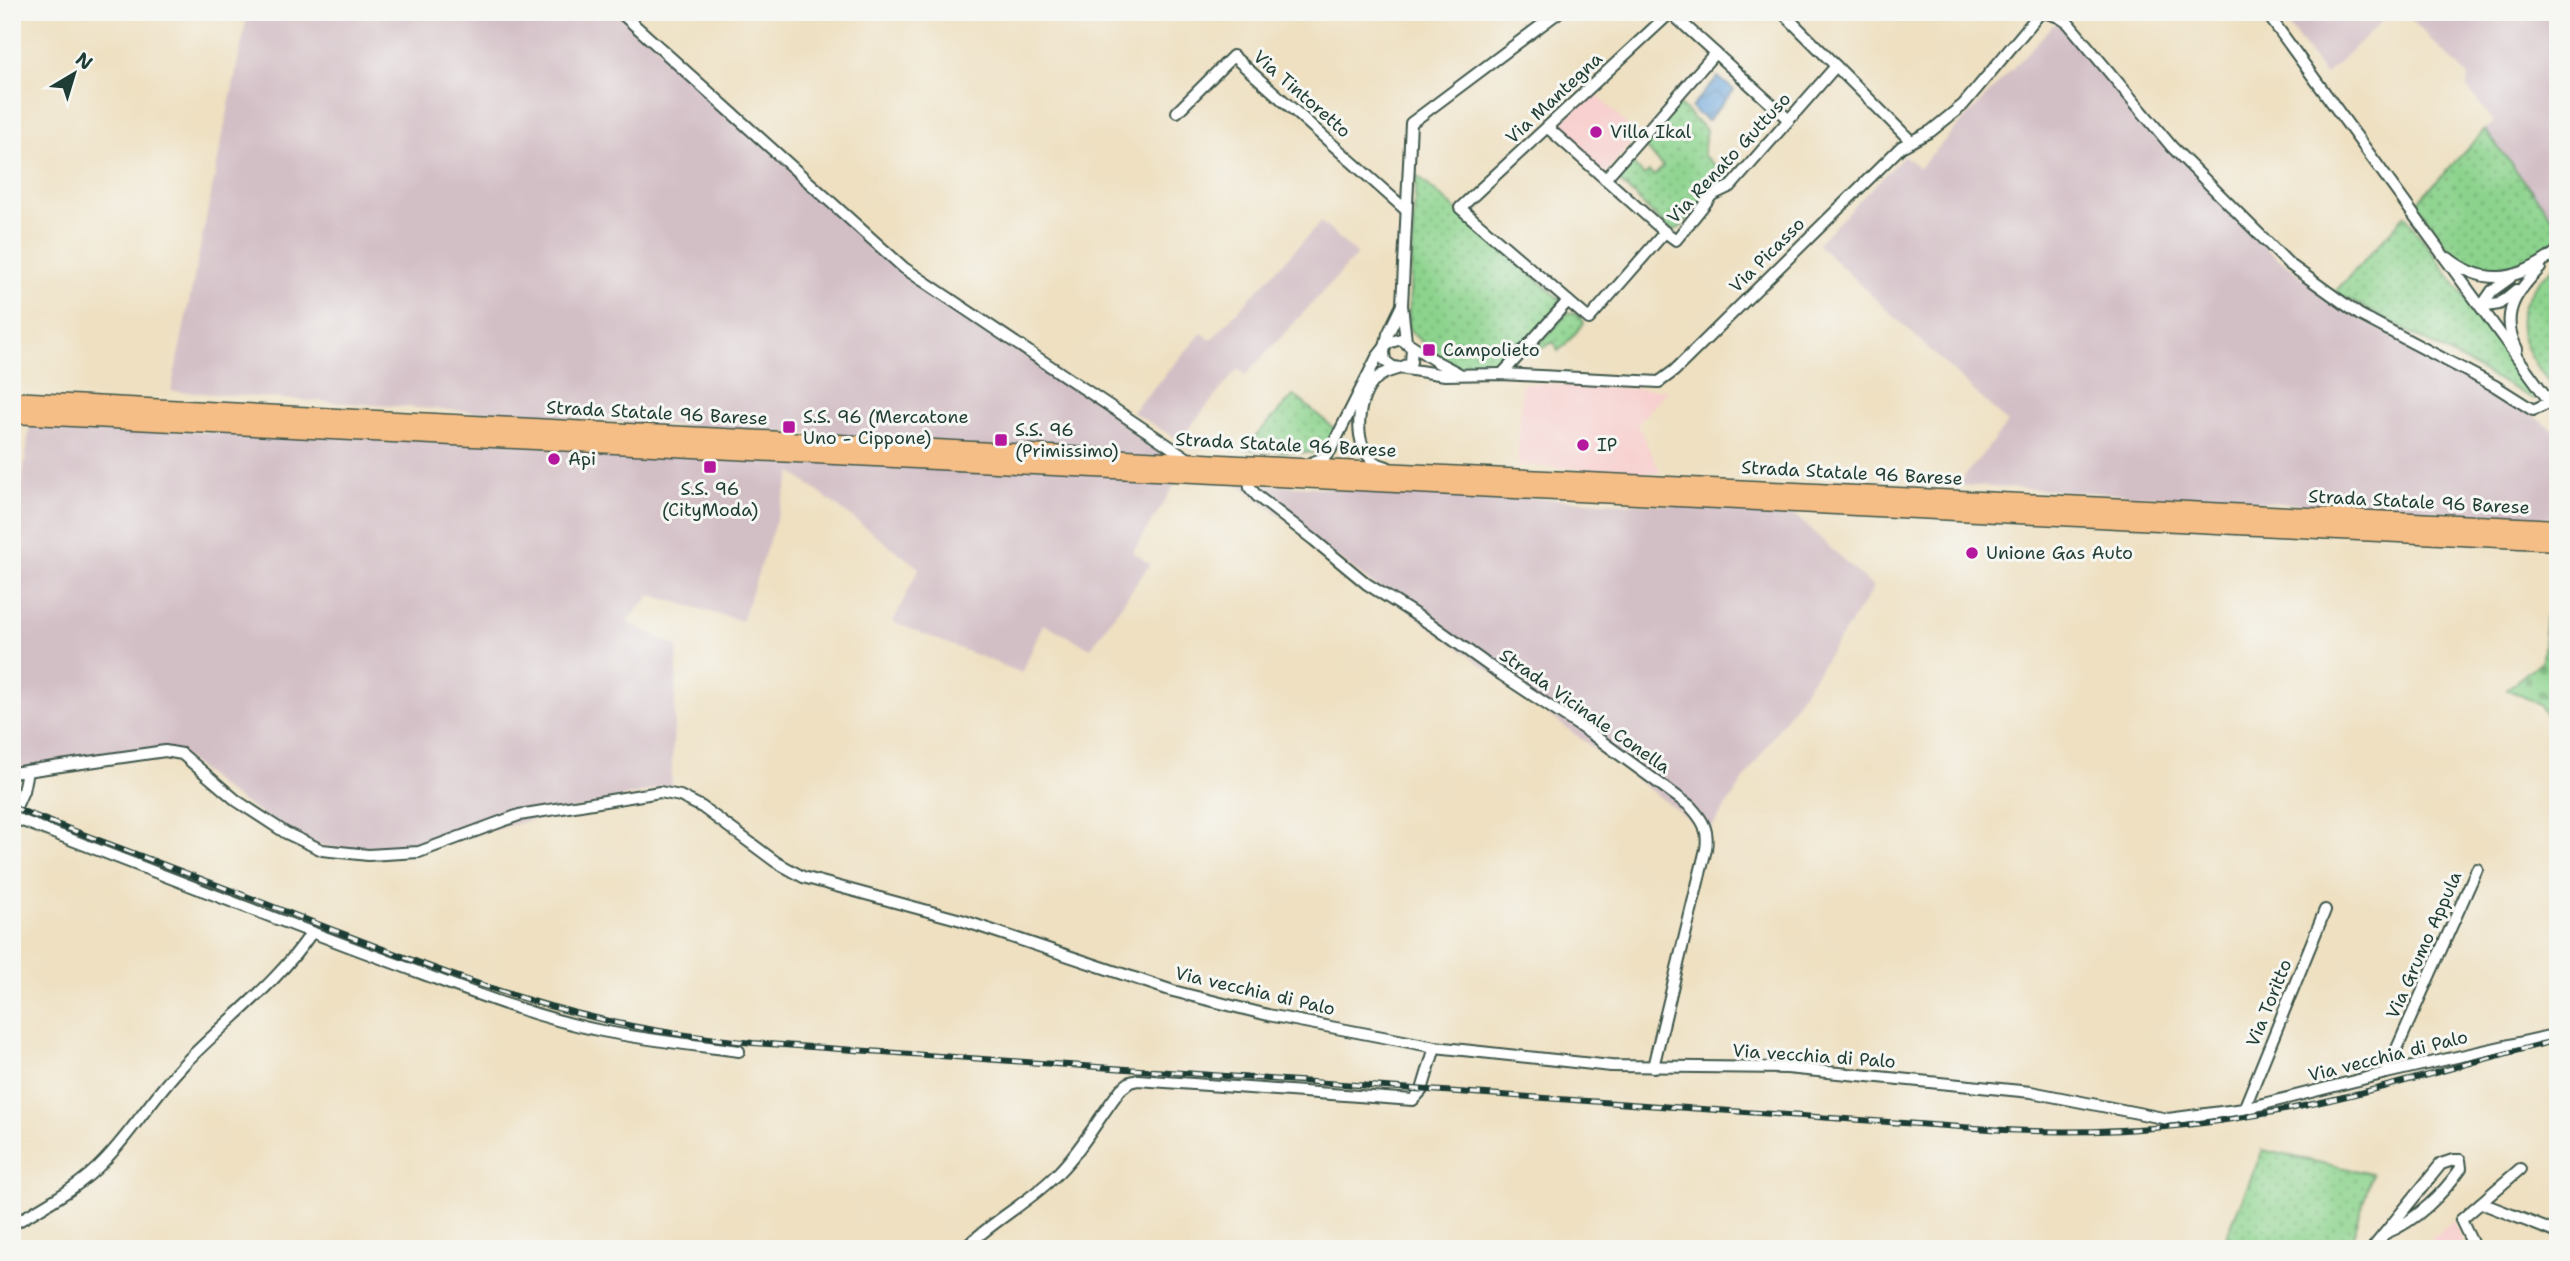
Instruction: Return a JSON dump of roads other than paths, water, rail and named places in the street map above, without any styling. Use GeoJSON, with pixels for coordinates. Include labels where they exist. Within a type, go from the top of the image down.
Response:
{"type":"FeatureCollection","features":[{"type":"Feature","properties":{"kind":"main road","name":"Strada Statale 96 Barese"},"geometry":{"type":"LineString","coordinates":[[12,400],[1300,467],[2558,528]]}},
{"type":"Feature","properties":{"kind":"main road","name":"Strada Statale 96 Barese"},"geometry":{"type":"LineString","coordinates":[[12,415],[2558,542]]}},
{"type":"Feature","properties":{"kind":"street"},"geometry":{"type":"LineString","coordinates":[[620,12],[904,268],[1190,460]]}},
{"type":"Feature","properties":{"kind":"street"},"geometry":{"type":"LineString","coordinates":[[1396,470],[1374,462],[1366,452],[1360,434],[1360,421],[1361,408],[1377,377],[1407,366],[1413,358],[1402,305],[1411,123],[1559,12]]}},
{"type":"Feature","properties":{"kind":"street"},"geometry":{"type":"LineString","coordinates":[[1782,12],[1910,141]]}},
{"type":"Feature","properties":{"kind":"street"},"geometry":{"type":"LineString","coordinates":[[2042,12],[2068,23],[2172,147],[2270,247],[2315,284],[2360,315],[2495,386],[2533,410],[2555,404],[2526,369],[2266,12]]}},
{"type":"Feature","properties":{"kind":"street","name":"Via Picasso"},"geometry":{"type":"LineString","coordinates":[[1397,369],[1446,375],[1502,374],[1651,383],[1666,379],[1910,141],[1931,131],[1963,105],[2042,12]]}},
{"type":"Feature","properties":{"kind":"street"},"geometry":{"type":"LineString","coordinates":[[1670,13],[1789,120]]}},
{"type":"Feature","properties":{"kind":"street","name":"Via Mantegna"},"geometry":{"type":"LineString","coordinates":[[1568,301],[1460,208],[1670,13]]}},
{"type":"Feature","properties":{"kind":"street"},"geometry":{"type":"LineString","coordinates":[[1605,179],[1715,53]]}},
{"type":"Feature","properties":{"kind":"street","name":"Via Tintoretto"},"geometry":{"type":"LineString","coordinates":[[1177,112],[1233,56],[1406,210]]}},
{"type":"Feature","properties":{"kind":"street","name":"Via Renato Guttuso"},"geometry":{"type":"LineString","coordinates":[[1568,301],[1589,319],[1665,232],[1676,240],[1712,195],[1731,186],[1836,66]]}},
{"type":"Feature","properties":{"kind":"street"},"geometry":{"type":"LineString","coordinates":[[1548,128],[1665,232]]}},
{"type":"Feature","properties":{"kind":"street"},"geometry":{"type":"LineString","coordinates":[[2438,249],[2464,269],[2477,275],[2503,279],[2515,275]]}},
{"type":"Feature","properties":{"kind":"street"},"geometry":{"type":"LineString","coordinates":[[2481,307],[2492,291],[2515,275],[2555,254]]}},
{"type":"Feature","properties":{"kind":"street"},"geometry":{"type":"LineString","coordinates":[[2481,307],[2499,304],[2555,254]]}},
{"type":"Feature","properties":{"kind":"street"},"geometry":{"type":"LineString","coordinates":[[2522,285],[2510,314],[2510,329],[2526,369]]}},
{"type":"Feature","properties":{"kind":"street"},"geometry":{"type":"LineString","coordinates":[[1502,374],[1568,301]]}},
{"type":"Feature","properties":{"kind":"street"},"geometry":{"type":"LineString","coordinates":[[1397,369],[1385,361],[1385,347],[1402,305]]}},
{"type":"Feature","properties":{"kind":"street"},"geometry":{"type":"LineString","coordinates":[[1300,467],[1317,462],[1330,451],[1377,358],[1385,347],[1396,339],[1408,342],[1458,373]]}},
{"type":"Feature","properties":{"kind":"street","name":"Strada Vicinale Conella"},"geometry":{"type":"LineString","coordinates":[[1249,477],[1250,488],[1257,496],[1367,584],[1435,626],[1502,675],[1593,734],[1690,806],[1701,818],[1708,833],[1706,849],[1653,1067]]}},
{"type":"Feature","properties":{"kind":"street","name":"Via vecchia di Palo"},"geometry":{"type":"LineString","coordinates":[[12,773],[165,751],[181,754],[237,801],[286,833],[322,850],[368,855],[419,852],[519,815],[660,792],[680,796],[702,807],[776,862],[803,877],[961,920],[1173,991],[1268,1015],[1436,1047],[1590,1065],[1787,1068],[2031,1092],[2168,1119],[2245,1110],[2386,1073],[2558,1034]]}},
{"type":"Feature","properties":{"kind":"street"},"geometry":{"type":"LineString","coordinates":[[27,771],[23,791],[12,816],[312,932],[540,1014],[600,1031],[739,1051]]}},
{"type":"Feature","properties":{"kind":"street","name":"Via Grumo Appula"},"geometry":{"type":"LineString","coordinates":[[2386,1073],[2477,869]]}},
{"type":"Feature","properties":{"kind":"street","name":"Via Toritto"},"geometry":{"type":"LineString","coordinates":[[2245,1110],[2325,910]]}},
{"type":"Feature","properties":{"kind":"street"},"geometry":{"type":"LineString","coordinates":[[12,1225],[79,1183],[104,1162],[152,1100],[186,1062],[251,1002],[302,948],[312,932]]}},
{"type":"Feature","properties":{"kind":"street"},"geometry":{"type":"LineString","coordinates":[[964,1249],[985,1229],[1057,1175],[1121,1089],[1130,1082],[1138,1080],[1406,1101],[1413,1100],[1422,1090],[1436,1047]]}},
{"type":"Feature","properties":{"kind":"street"},"geometry":{"type":"LineString","coordinates":[[2372,1249],[2441,1164],[2460,1160],[2461,1168],[2431,1202],[2405,1226],[2386,1233]]}},
{"type":"Feature","properties":{"kind":"street"},"geometry":{"type":"LineString","coordinates":[[2475,1249],[2461,1220],[2520,1169]]}},
{"type":"Feature","properties":{"kind":"street"},"geometry":{"type":"LineString","coordinates":[[2481,1203],[2558,1233]]}},
{"type":"Feature","properties":{"kind":"water"},"geometry":{"type":"Polygon","coordinates":[[[1718,77],[1734,90],[1707,121],[1691,108],[1718,77]]]}},
{"type":"Feature","properties":{"kind":"railway"},"geometry":{"type":"LineString","coordinates":[[12,807],[487,987],[615,1023],[753,1043],[2004,1130],[2076,1132],[2183,1125],[2254,1116],[2357,1094],[2558,1040]]}},
{"type":"Feature","properties":{"kind":"place","name":"Villa Ikal"},"geometry":{"type":"Point","coordinates":[1596,132]}},
{"type":"Feature","properties":{"kind":"place","name":"Campolieto"},"geometry":{"type":"Point","coordinates":[1429,350]}},
{"type":"Feature","properties":{"kind":"place","name":"S.S. 96 (Mercatone Uno - Cippone)"},"geometry":{"type":"Point","coordinates":[789,427]}},
{"type":"Feature","properties":{"kind":"place","name":"S.S. 96 (Primissimo)"},"geometry":{"type":"Point","coordinates":[1001,440]}},
{"type":"Feature","properties":{"kind":"place","name":"IP"},"geometry":{"type":"Point","coordinates":[1583,445]}},
{"type":"Feature","properties":{"kind":"place","name":"Api"},"geometry":{"type":"Point","coordinates":[554,459]}},
{"type":"Feature","properties":{"kind":"place","name":"S.S. 96 (CityModa)"},"geometry":{"type":"Point","coordinates":[710,467]}},
{"type":"Feature","properties":{"kind":"place","name":"Unione Gas Auto"},"geometry":{"type":"Point","coordinates":[1972,553]}}]}
